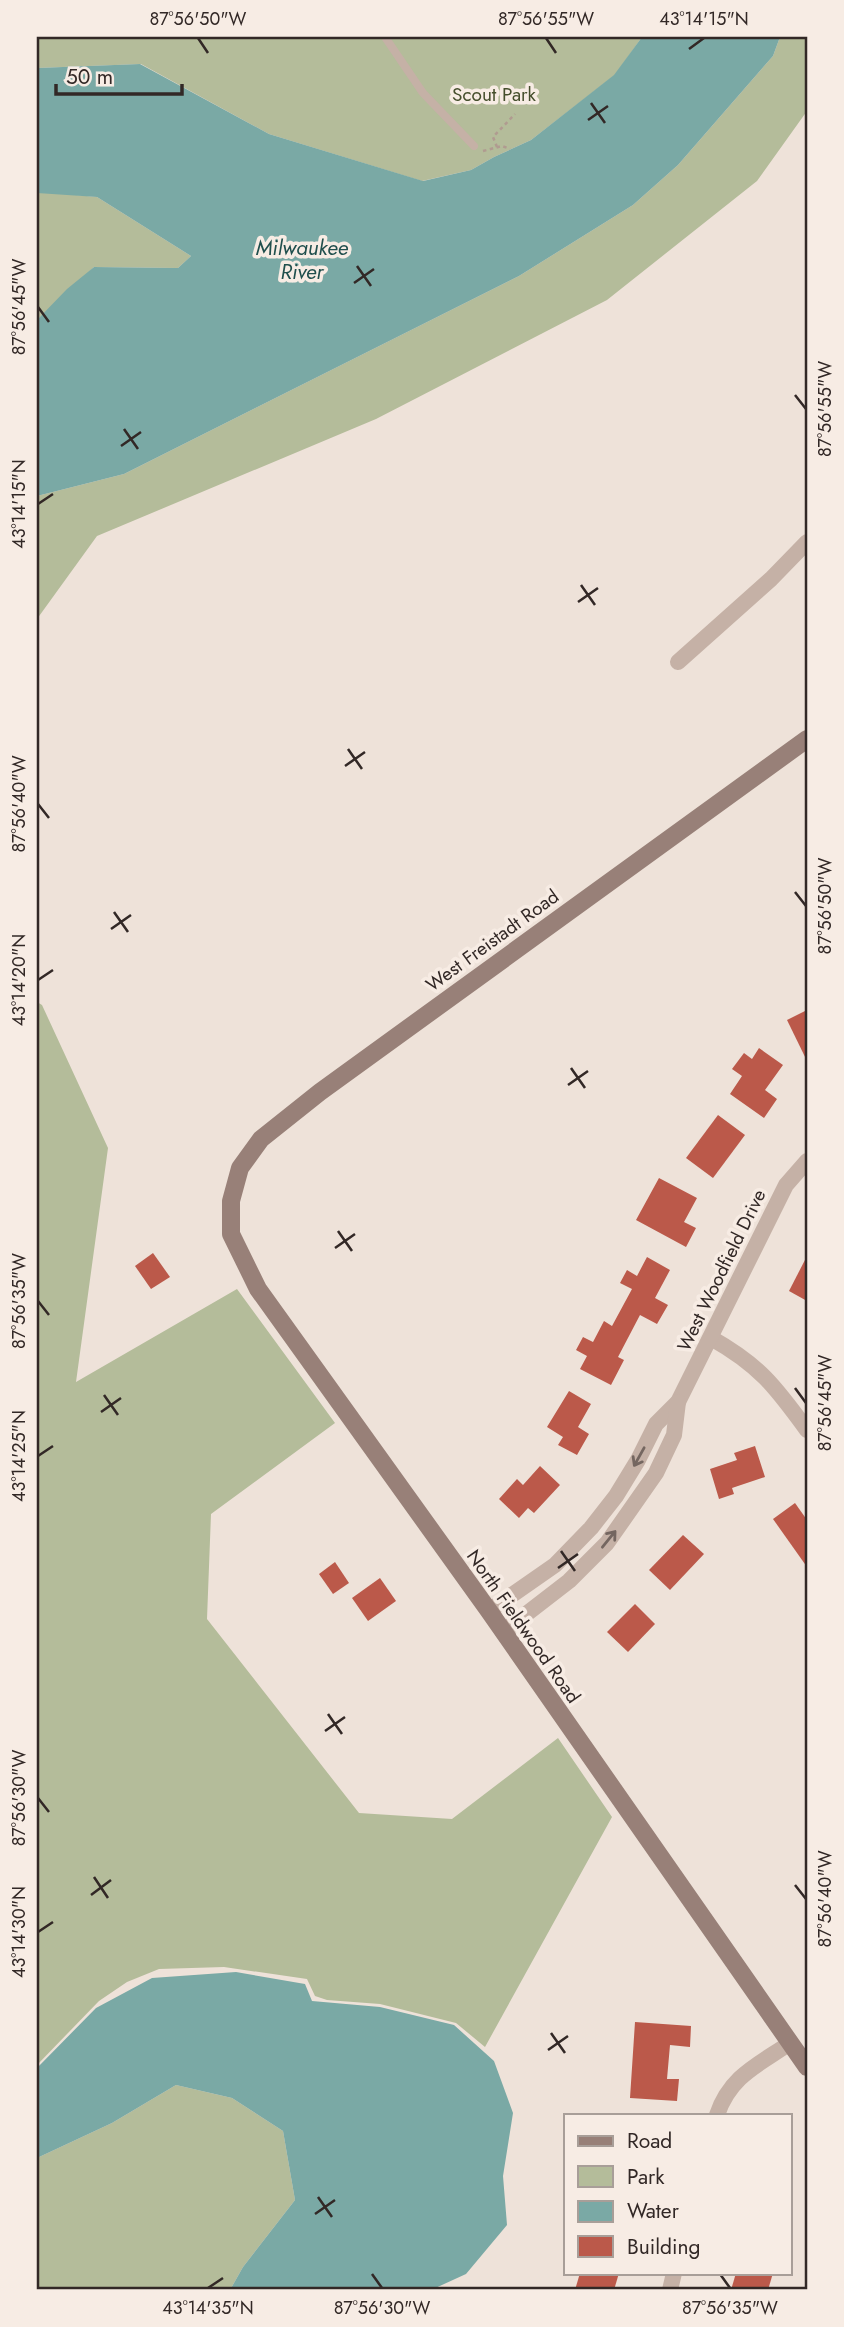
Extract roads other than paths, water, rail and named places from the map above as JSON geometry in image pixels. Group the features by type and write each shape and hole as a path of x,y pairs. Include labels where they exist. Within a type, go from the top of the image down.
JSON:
{"street":[{"path":"678,662 771,579 807,542"},
{"name":"West Freistadt Road","path":"231,1200 240,1168 261,1139 331,1084 807,738"},
{"name":"West Woodfield Drive","path":"489,1611 555,1565 591,1528 616,1496 656,1424 678,1402 786,1185 807,1161"},
{"name":"North Fieldwood Road","path":"231,1200 231,1234 258,1289 489,1611 807,2067"},
{"path":"711,1338 755,1366 772,1383 807,1430"},
{"name":"West Woodfield Drive","path":"503,1632 569,1581 607,1543 656,1473 674,1435 678,1402"},
{"path":"616,1496 634,1507"},
{"path":"555,1565 569,1581"},
{"path":"717,2114 722,2100 734,2082 790,2043"}],"lane":[{"path":"385,37 423,93 474,146"}],"water":[{"name":"Milwaukee River","path":"642,37 780,37 773,56 678,165 633,205 519,276 124,474 37,496 37,320 67,289 94,267 178,268 191,256 97,197 37,193 37,68 140,64 269,134 423,181 471,170 531,140 614,75"},
{"path":"236,1972 305,1984 312,2001 380,2007 454,2025 494,2061 513,2113 503,2176 507,2225 466,2274 431,2290 230,2290 243,2267 295,2200 283,2131 232,2098 176,2085 112,2123 37,2158 37,2068 96,2008 152,1978"}],"park label":[{"name":"Scout Park","path":"494,94"}]}
